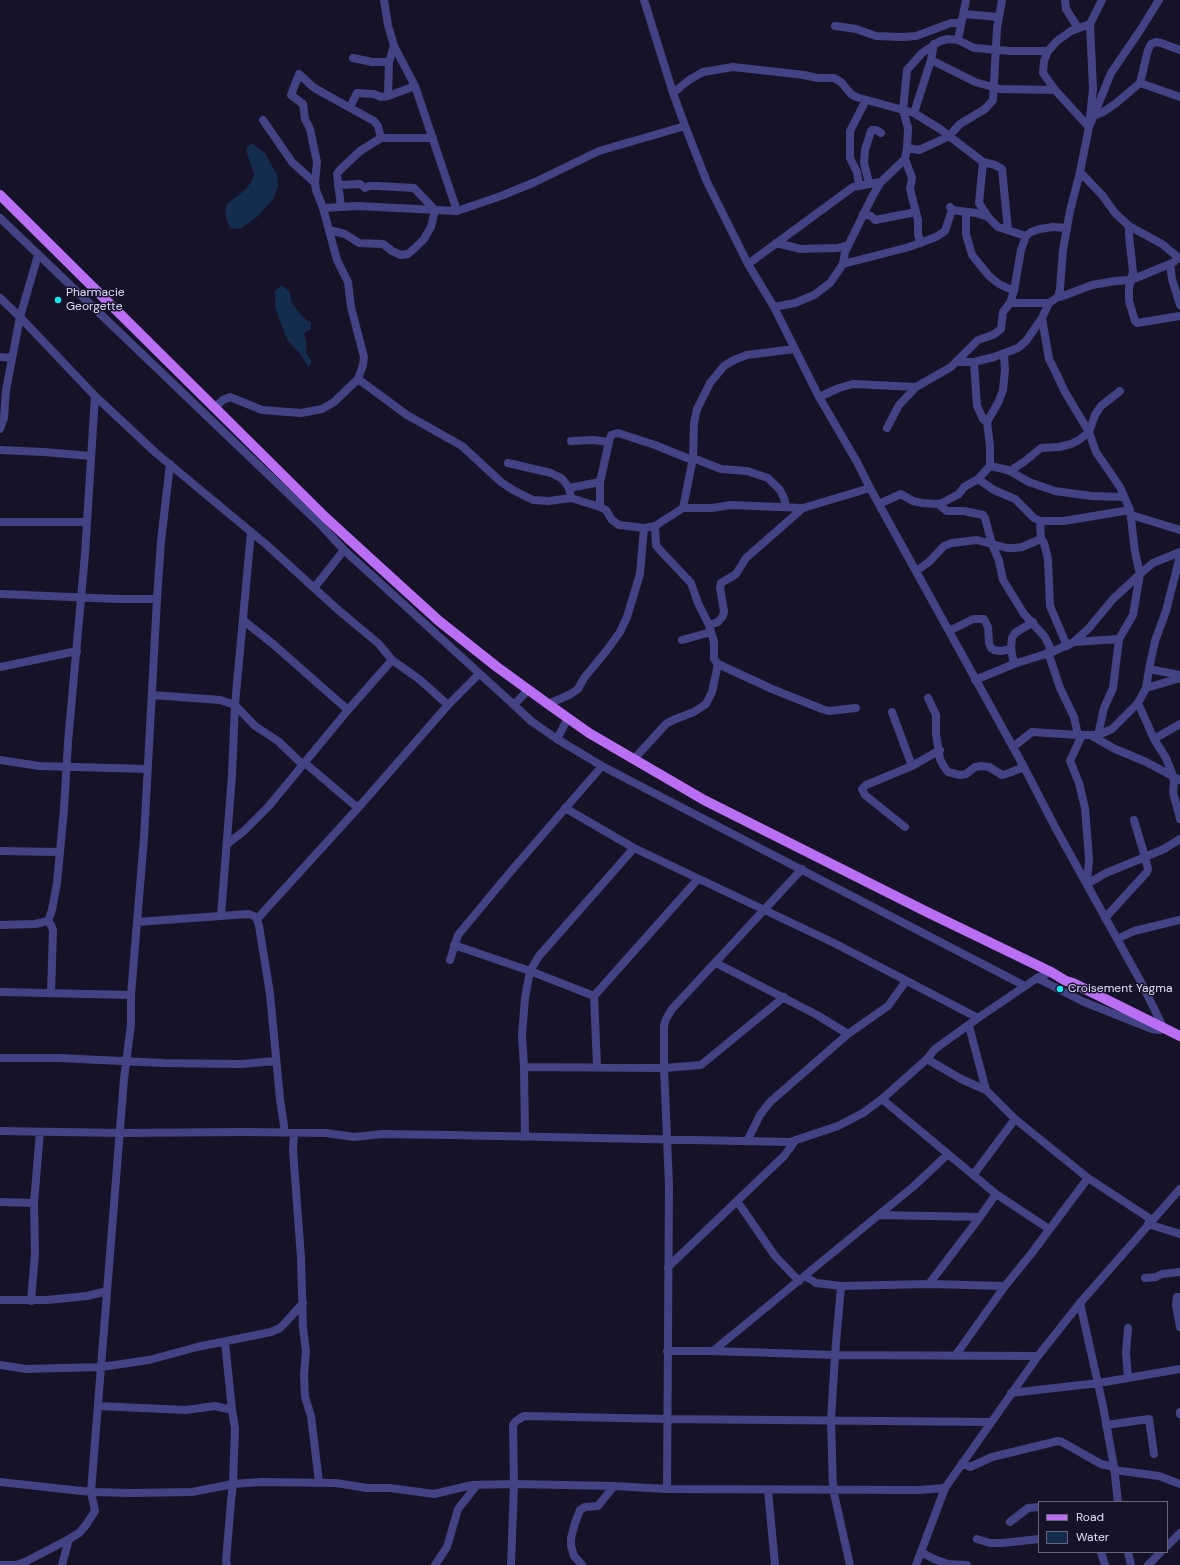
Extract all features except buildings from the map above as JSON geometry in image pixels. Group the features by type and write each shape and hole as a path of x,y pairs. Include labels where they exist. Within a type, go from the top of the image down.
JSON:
{"main road":[{"path":"0,195 325,517 399,585 464,641 528,690 590,733 704,800 755,827 1051,972 1066,982 1073,983 1180,1036"}],"street":[{"path":"384,0 394,46 414,86 458,210"},
{"path":"644,0 685,126 708,182 748,264 774,308 820,397 857,462 975,680 1024,766 1055,827 1117,939 1163,1027 1160,1030 1152,1029 1084,1002 1037,978"},
{"path":"958,40 966,0"},
{"path":"907,148 919,150 949,136 960,124 978,114 990,104 994,96 998,17 1002,0"},
{"path":"1064,0 1066,9 1078,28"},
{"path":"1058,297 1067,228 1089,127 1093,89 1090,24 1102,0"},
{"path":"1089,127 1111,73 1159,0"},
{"path":"964,14 998,17"},
{"path":"836,26 876,36 902,37 916,36 944,25 961,24"},
{"path":"1089,127 1055,90 1043,73 1044,61 1048,51 1057,41 1078,28 1090,24"},
{"path":"921,243 918,235 919,224 910,189 912,178 905,159 908,128 903,110 907,70 922,53 934,44 948,39 958,40 974,48 1048,51"},
{"path":"1093,116 1103,112 1115,104 1140,83 1148,50 1152,44 1156,42 1161,43 1180,50"},
{"path":"914,112 931,60 934,44"},
{"path":"388,96 389,62 394,46"},
{"path":"353,58 372,62 389,62"},
{"path":"931,60 962,76 994,88 1055,90"},
{"path":"673,93 689,80 703,72 733,67 804,75 817,78 834,78 841,82 851,94 866,100 914,112 983,162 995,165 1002,169 1008,230"},
{"path":"215,407 230,396 262,410 301,413 308,412 328,407 358,379 362,371 364,358 351,307 348,282 337,260 323,208 316,190 315,183 317,162 310,129 305,119 303,104 291,95 299,74 313,87 374,121 378,126 381,138"},
{"path":"1140,83 1180,97"},
{"path":"350,107 357,93 374,94 381,97 388,96 414,86"},
{"path":"859,185 857,172 850,158 850,131 866,100"},
{"path":"262,120 292,162 315,183"},
{"path":"323,208 358,206 458,210 501,196 528,185 599,151 685,126"},
{"path":"869,183 864,163 865,150 871,131 876,130 881,132"},
{"path":"341,207 337,174 360,151 381,138 433,138"},
{"path":"774,308 795,303 814,295 830,283 843,264 848,245 872,195 881,182 905,159"},
{"path":"983,162 978,202 988,217 998,227 1026,236"},
{"path":"956,362 974,362 1004,354 1018,348 1035,329 1049,303 1058,297 1092,285 1131,280 1180,260 1162,244 1129,226 1115,213 1102,195 1080,172"},
{"path":"748,264 841,195 859,185 881,182"},
{"path":"338,185 360,184 365,188 369,186 414,188 435,210"},
{"path":"843,264 921,243 936,237 945,231 951,209 976,213 988,217"},
{"path":"329,230 345,234 357,243 383,244 392,251 401,255 408,254 424,239 431,227 435,210"},
{"path":"863,214 871,216 875,220 916,212"},
{"path":"966,212 966,238 972,255 989,276 999,284 1014,291"},
{"path":"0,218 319,523 344,550 531,720 602,766 1025,986"},
{"path":"1129,226 1133,272 1129,288 1129,301 1136,322 1180,316"},
{"path":"887,428 899,405 916,388 956,362 978,340 998,332 1001,329 1003,312 1010,303 1014,291 1021,250 1026,236 1031,232 1040,229 1053,227 1067,228"},
{"path":"776,243 801,249 838,248 848,245"},
{"path":"0,429 4,418 6,390 20,317 38,255"},
{"path":"1170,264 1172,279 1180,305"},
{"path":"0,298 95,396 170,464 268,546 336,608 379,644 392,660 419,679 448,705"},
{"path":"1010,303 1049,303"},
{"path":"1042,318 1049,359 1065,392 1089,432 1096,452 1111,475 1116,479 1131,513 1135,552 1140,574 1132,615 1119,639 1113,688 1104,708 1095,735"},
{"path":"683,508 692,459 694,423 697,409 710,383 724,366 734,360 747,355 794,349"},
{"path":"986,422 999,401 1003,390 1005,370 1004,354"},
{"path":"0,357 12,358"},
{"path":"879,504 901,494 914,501 938,504 953,498 964,487 978,479 990,466 990,446 986,422 977,406 974,362"},
{"path":"358,379 406,415 462,446 501,482 513,490 533,500 549,501 570,498 600,507 606,510 612,520 619,525 644,528 656,526 683,508 712,508 731,505 803,508 870,488"},
{"path":"820,397 853,384 916,388"},
{"path":"1010,471 1041,448 1058,448 1071,444 1089,432 1095,415 1101,406 1120,391"},
{"path":"48,921 52,910 57,883 60,852 81,597 95,396"},
{"path":"600,507 600,482 609,442 611,435 618,433 721,469 747,471 768,478 774,482 780,490 786,507"},
{"path":"571,442 593,440 609,442"},
{"path":"0,450 91,456"},
{"path":"508,463 551,473 561,478 569,488 570,498"},
{"path":"0,1565 16,1565 25,1562 69,1539 79,1533 95,1511 91,1492 126,1062 131,1024 131,995 144,838 161,541 170,464"},
{"path":"990,466 1010,471 1028,482 1056,491 1082,495 1124,498"},
{"path":"978,479 994,490 1015,499 1034,518 1040,521 1064,521 1131,513 1180,530"},
{"path":"569,488 600,482"},
{"path":"938,504 947,511 964,511 983,515 999,561 1003,580 1024,614 1033,622 1049,642 1050,652 1060,688 1074,717 1080,735 1070,761 1079,783 1085,808 1089,859 1087,884"},
{"path":"682,640 710,628 718,622 723,616 724,611 720,588 722,583 736,574 746,558 803,508"},
{"path":"1040,521 1041,539 1044,543 1048,558 1050,606 1070,644"},
{"path":"0,522 86,522"},
{"path":"656,526 656,545 691,583 698,603 710,628 714,642 714,659 718,664 772,689 822,709 829,711 856,708"},
{"path":"548,704 570,695 578,689 584,678 620,632 628,617 640,574 644,528"},
{"path":"221,916 232,775 235,705 244,621 245,585 251,532"},
{"path":"916,571 929,562 944,546 959,542 977,540 1007,548 1014,548 1022,547 1041,539"},
{"path":"314,588 344,550"},
{"path":"1070,644 1089,628 1113,599 1153,563 1180,552"},
{"path":"1013,747 1032,732 1095,735 1112,729 1138,703 1146,688 1149,669 1160,627 1172,591 1180,556"},
{"path":"0,594 119,599 157,599"},
{"path":"949,631 973,619 984,619 988,627 990,648 1001,651 1011,649"},
{"path":"244,621 273,644 348,710"},
{"path":"1014,664 1011,642 1015,633 1033,622"},
{"path":"975,680 1070,644 1119,639"},
{"path":"0,667 76,651"},
{"path":"226,844 244,831 268,807 348,710 392,660"},
{"path":"634,759 666,724 694,712 706,704 712,692 718,664"},
{"path":"1149,669 1180,675"},
{"path":"257,919 358,808 448,705 479,674"},
{"path":"1146,688 1180,678"},
{"path":"514,705 528,690"},
{"path":"152,695 220,700 235,705 255,726 278,741 358,808"},
{"path":"928,698 936,715 937,744 940,750 940,759 948,772 960,775 966,774 975,766 981,766 989,767 1002,775 1024,766"},
{"path":"1138,703 1142,715 1154,739 1177,779 1176,790 1180,819"},
{"path":"892,712 912,766"},
{"path":"557,738 568,718"},
{"path":"1154,739 1180,724"},
{"path":"1095,735 1115,749 1144,761 1177,779"},
{"path":"905,827 865,795 862,789 866,784 912,766 940,750"},
{"path":"0,760 39,766 147,769"},
{"path":"450,960 458,935 602,766"},
{"path":"565,808 634,848 834,943 978,1018"},
{"path":"1105,918 1147,872 1148,869 1134,820"},
{"path":"1087,884 1106,873 1180,841"},
{"path":"526,1136 522,1035 524,998 530,971 539,956 634,848"},
{"path":"0,851 60,852"},
{"path":"667,1489 669,1185 664,1068 664,1026 672,1009 766,910 802,869"},
{"path":"597,1066 594,996 698,879"},
{"path":"137,922 248,914 254,916 260,926 269,986 280,1099 293,1150 303,1303 303,1328 306,1351 304,1375 305,1397 311,1416 319,1482"},
{"path":"1117,939 1134,931 1180,920"},
{"path":"0,925 35,924 48,921"},
{"path":"48,921 52,925 53,930 51,992"},
{"path":"454,945 530,971 594,996"},
{"path":"716,963 817,1015 848,1034"},
{"path":"0,1131 120,1133 326,1133 354,1137 382,1134 795,1141 838,1126 863,1113 882,1099 935,1049 1037,978 1051,972"},
{"path":"747,1141 760,1115 770,1102 848,1034 888,1006 906,981"},
{"path":"0,992 131,995"},
{"path":"524,1067 597,1066 664,1068 701,1066 784,998"},
{"path":"969,1026 986,1090"},
{"path":"0,1058 58,1058 126,1062 241,1064 276,1061"},
{"path":"927,1058 961,1079 986,1090 1015,1119 1088,1178 1150,1222 1180,1234"},
{"path":"882,1099 974,1174 996,1194 1050,1229"},
{"path":"974,1174 1015,1119"},
{"path":"31,1301 35,1253 34,1203 40,1132"},
{"path":"668,1267 790,1149 795,1141"},
{"path":"713,1350 914,1186 948,1154"},
{"path":"955,1356 1005,1286 1088,1178"},
{"path":"916,1564 922,1552 944,1488 990,1422 1038,1356 1080,1303 1180,1189"},
{"path":"929,1284 996,1194"},
{"path":"737,1201 775,1256 802,1278 816,1283 841,1286 929,1284 1005,1286"},
{"path":"0,1202 34,1203"},
{"path":"878,1215 980,1217"},
{"path":"1145,1278 1180,1272"},
{"path":"841,1286 834,1355 832,1420 833,1490 850,1565"},
{"path":"0,1300 31,1301 81,1296 108,1291"},
{"path":"1180,1296 1178,1297 1176,1305 1180,1327"},
{"path":"0,1365 26,1369 101,1367 149,1360 197,1347 271,1332 280,1328 303,1303"},
{"path":"1080,1303 1099,1383 1114,1468 1118,1501"},
{"path":"1128,1328 1126,1352 1128,1378"},
{"path":"225,1342 235,1428 233,1484 230,1500 227,1565"},
{"path":"667,1351 713,1350 834,1355 1038,1356"},
{"path":"1011,1393 1099,1383 1180,1369"},
{"path":"98,1406 186,1410 215,1406 232,1410"},
{"path":"511,1565 514,1484 513,1425 516,1420 524,1416 990,1422"},
{"path":"1106,1425 1149,1419 1154,1454"},
{"path":"962,1463 970,1467 992,1456 1062,1442 1101,1464 1114,1468 1159,1476 1180,1484"},
{"path":"0,1482 91,1492 192,1492 251,1482 336,1482 367,1488 390,1488 434,1494 461,1487 514,1484 614,1486 667,1489 768,1490 919,1490 944,1488"},
{"path":"435,1565 447,1546 458,1509 477,1485"},
{"path":"582,1565 574,1556 571,1546 571,1538 575,1522 580,1510 585,1507 598,1506 614,1486"},
{"path":"768,1490 775,1565"},
{"path":"1010,1522 1028,1508 1038,1507"},
{"path":"1168,1545 1180,1533"},
{"path":"62,1565 69,1539"},
{"path":"977,1540 990,1543 1003,1543 1038,1539"},
{"path":"922,1552 934,1559 948,1564 967,1565"},
{"path":"1101,1553 1105,1565"},
{"path":"1128,1553 1131,1565"},
{"path":"1148,1565 1160,1553"}],"water":[{"path":"251,143 265,153 277,175 278,186 274,198 257,217 240,229 230,228 225,214 227,204 245,190 252,181 254,174 246,150"},
{"path":"282,285 290,292 291,301 297,310 306,320 311,322 311,329 305,332 304,335 307,344 306,352 311,361 311,364 308,366 298,351 287,339 275,308 275,291"}],"place":[{"name":"Pharmacie Georgette","path":"58,300"},
{"name":"Croisement Yagma","path":"1060,989"}]}
